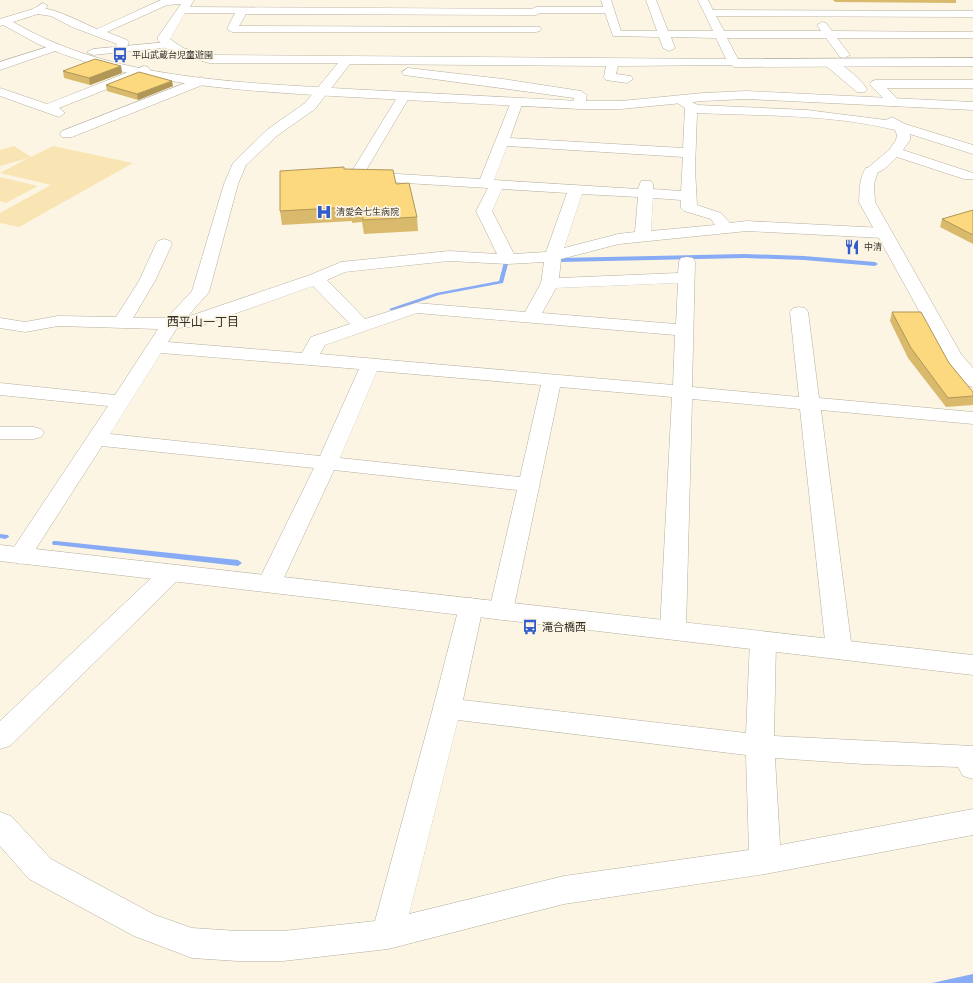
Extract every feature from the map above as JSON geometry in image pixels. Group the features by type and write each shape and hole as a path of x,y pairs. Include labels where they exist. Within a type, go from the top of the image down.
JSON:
{"street":[{"path":"152,0 165,2 189,0"},
{"path":"189,0 164,37 164,40 168,45 187,54 219,60 316,59 612,63 973,62"},
{"path":"651,0 675,63"},
{"path":"703,0 734,63"},
{"path":"96,33 165,2"},
{"path":"2,22 39,4 54,14 96,33 123,42 120,51"},
{"path":"183,10 242,10 336,5 535,7 608,5 618,34 973,35"},
{"path":"316,59 320,48 325,45 327,29 336,5"},
{"path":"535,7 537,45 540,62"},
{"path":"710,12 811,9 973,14"},
{"path":"811,9 844,56"},
{"path":"242,10 232,28 536,29"},
{"path":"2,22 30,36 81,55 144,70 201,81 323,91 579,105 621,105 746,95 973,106"},
{"path":"81,55 168,45"},
{"path":"0,66 57,47"},
{"path":"350,60 400,70 503,83 581,95 579,105"},
{"path":"350,60 310,106 273,132 240,163 231,184 200,292 171,324 94,439 10,555 973,665"},
{"path":"503,83 506,62"},
{"path":"612,63 610,77 627,79"},
{"path":"828,63 847,76 861,89"},
{"path":"46,109 144,70"},
{"path":"67,134 201,81"},
{"path":"894,102 876,84 973,84"},
{"path":"0,92 90,125"},
{"path":"404,96 356,176 576,189 645,188 688,196"},
{"path":"679,100 691,108 831,116 874,121 973,150"},
{"path":"508,259 484,211 502,142 517,102"},
{"path":"877,102 884,115 902,128 905,134 895,152 871,171 867,184 867,202 953,356 973,381"},
{"path":"691,108 690,153 688,169 689,208 716,216 725,227"},
{"path":"502,142 690,153"},
{"path":"895,152 970,176"},
{"path":"643,236 645,188"},
{"path":"531,317 550,283 553,256 576,189"},
{"path":"0,323 25,326 58,321 171,324 194,322 316,279 341,267 449,256 508,259 553,256 618,239 725,227 747,226 820,236 883,233"},
{"path":"121,323 147,281 164,244"},
{"path":"550,283 687,270 684,330 684,392 673,630"},
{"path":"316,279 362,326"},
{"path":"308,359 318,341 416,308 684,330"},
{"path":"800,312 839,650"},
{"path":"156,347 308,359 370,366 973,418"},
{"path":"269,584 327,463 370,366"},
{"path":"501,611 552,381"},
{"path":"0,390 120,401"},
{"path":"0,433 34,433"},
{"path":"94,439 528,484"},
{"path":"0,738 171,573"},
{"path":"388,934 447,708 471,607"},
{"path":"763,641 760,746 765,861"},
{"path":"447,708 760,746 863,753 968,756 973,768"},
{"path":"0,825 40,869 145,926 192,943 238,946 283,946 388,934 564,890 765,861 973,822"}],"shaded area":[{"path":"14,146 31,157 53,146 133,163 19,227 0,223 0,213 51,185 0,173 28,158 0,166 0,150"},
{"path":"0,177 38,186 6,203 0,201"}],"water":[{"path":"973,974 973,983 932,983"}],"building":[{"path":"95,59 121,66 89,78 63,71"},
{"path":"139,72 172,81 137,94 106,85"},
{"path":"344,167 344,169 393,170 396,184 409,183 417,217 363,220 361,208 351,209 351,207 280,211 280,171"},
{"path":"973,210 973,235 942,219"},
{"path":"892,312 921,312 949,363 973,392 973,396 948,398 911,348"}],"waterway":[{"path":"560,260 744,256 804,258 875,264"},
{"path":"392,309 438,294 501,282 506,263 514,262"},
{"path":"0,536 5,537"},
{"path":"56,543 238,563"}],"place":[{"name":"平山武蔵台児童遊園","path":"120,55"},
{"name":"清愛会七生病院","path":"324,212"},
{"name":"中清","path":"852,247"},
{"name":"滝合橋西","path":"530,627"}],"district":[{"name":"西平山一丁目","path":"203,322"}]}
